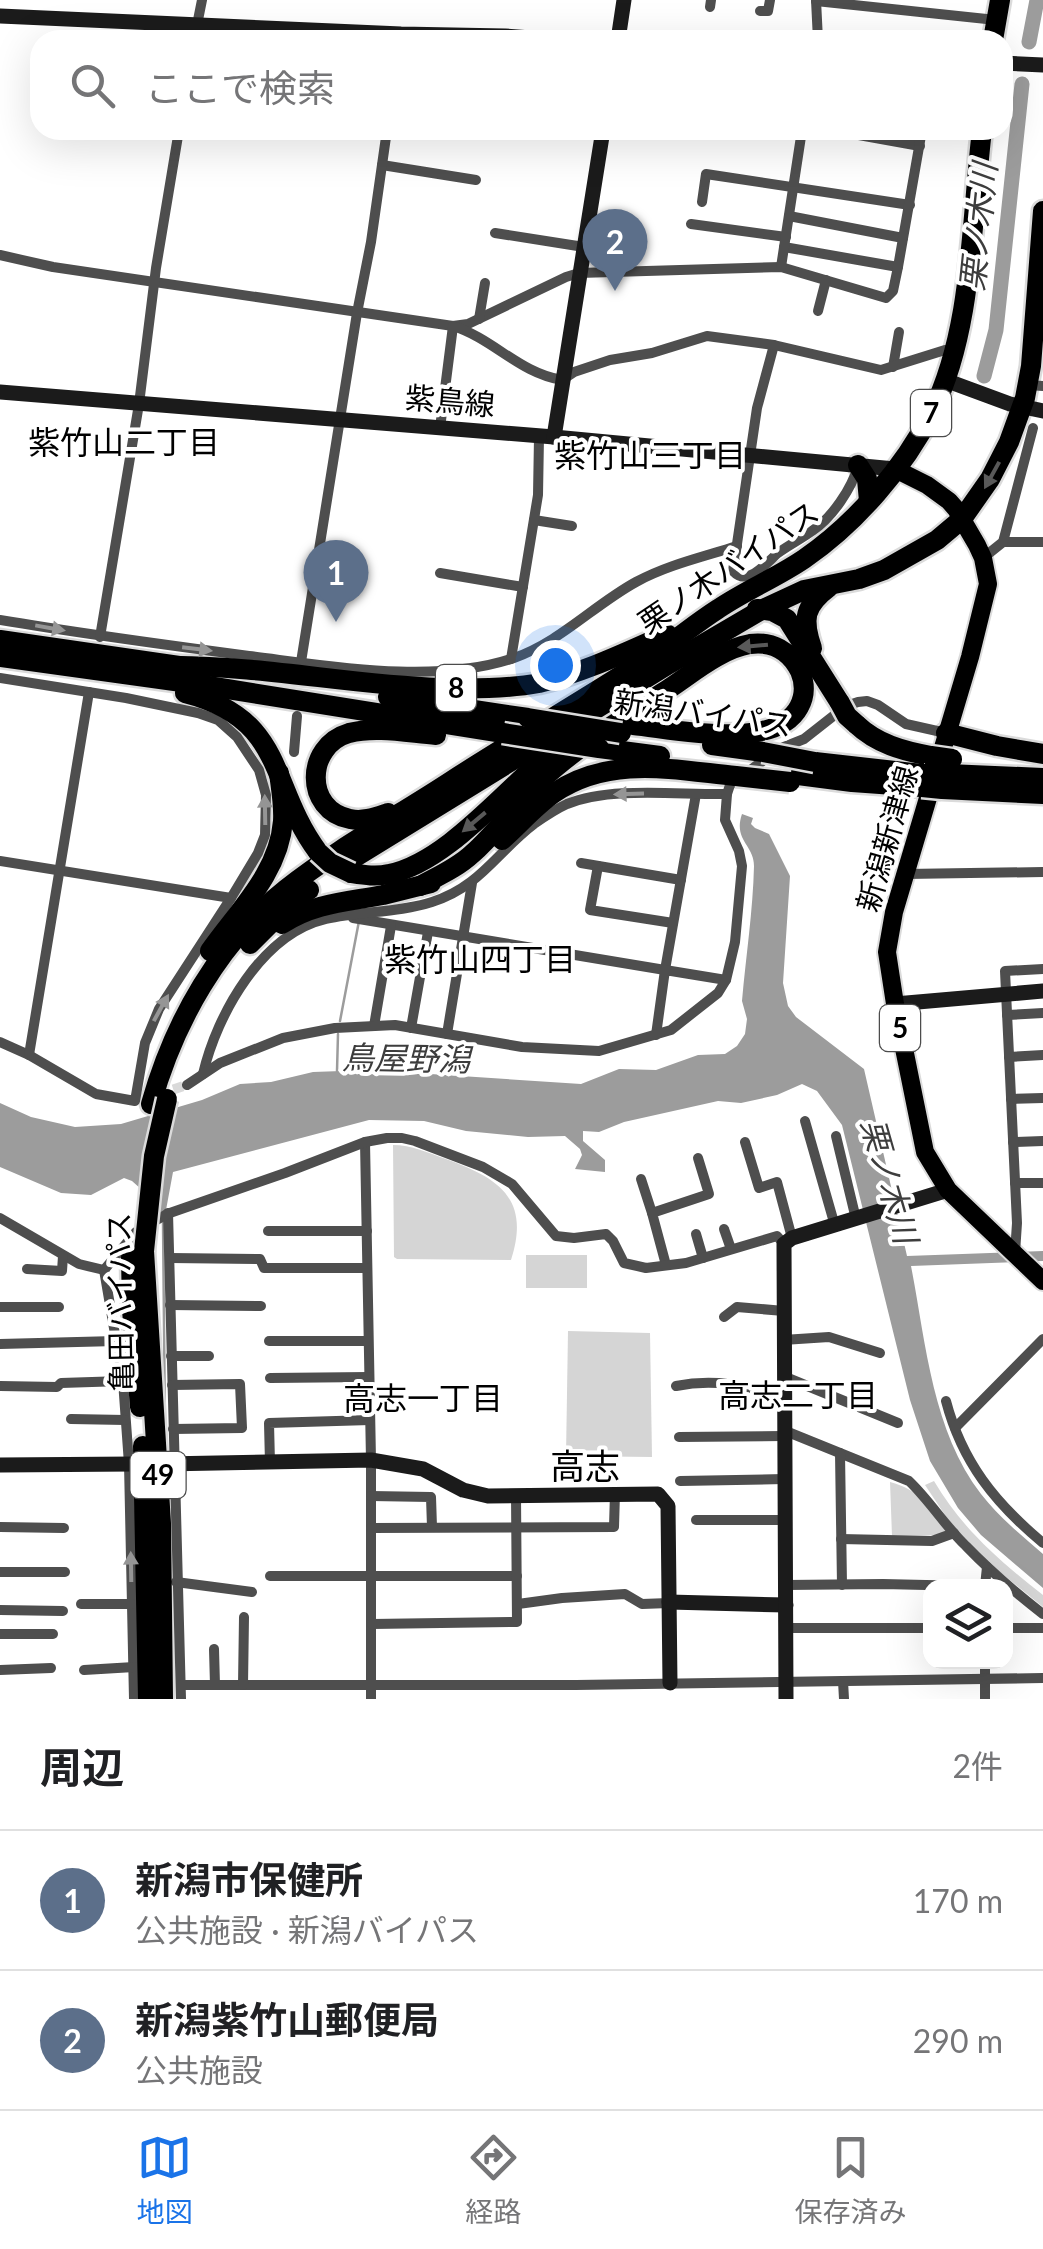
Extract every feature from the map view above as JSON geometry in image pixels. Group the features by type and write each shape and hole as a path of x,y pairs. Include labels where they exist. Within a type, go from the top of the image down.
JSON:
{"highway":[{"name":"栗ノ木バイパス","path":"531,723 648,659 722,606 805,558 837,533 895,469 932,412 955,351 964,298 975,140"},
{"name":"栗ノ木バイパス","path":"560,730 762,609 804,590 859,579 905,560 938,540 962,519 1033,409 1043,211"},
{"path":"858,464 868,479 869,501"},
{"path":"818,668 806,617 811,602 830,586"},
{"name":"8","path":"174,666 212,666 410,686 477,689 524,684 612,659 722,606"},
{"path":"648,659 732,612 772,610 787,619 847,716 879,741 911,752 936,773 1043,774"},
{"name":"8","path":"104,672 198,696 254,730 268,748 307,838 330,863 368,876 387,874 428,856 479,819 545,757 719,636"},
{"name":"新潟バイパス","path":"0,640 531,723 560,730 599,748 736,779"},
{"path":"420,886 470,856 539,782 591,740 718,656 752,644 774,646 791,657 802,678 804,690 798,710 783,724 766,732 732,735 627,729 560,730"},
{"name":"8","path":"0,657 498,737"},
{"name":"亀田バイパス","path":"163,1699 161,1523 137,1251 136,1191 152,1099 171,1044 188,1008 221,957 286,889 531,723"},
{"name":"新潟バイパス","path":"627,729 764,752 801,773 852,782 936,773"},
{"name":"7","path":"417,803 365,820 337,814 318,793 316,769 320,756 338,737 368,730 498,737 560,730"},
{"name":"亀田バイパス","path":"152,1099 182,1055 224,976 294,900 560,730"},
{"path":"946,734 1043,754"},
{"path":"246,948 321,905 448,878 491,851 555,792 608,770 636,767 736,779 801,773"},
{"name":"新潟バイパス","path":"801,773 936,773 1043,794"},
{"path":"152,1099 163,1043 188,985 256,890 273,859 283,824 279,774"},
{"name":"亀田バイパス","path":"137,1251 132,1310 143,1444 148,1699"}],"main road":[{"name":"新潟新津線","path":"895,469 949,501 983,558 988,584 970,658 894,912 888,952 895,1004 925,1152 948,1190 1041,1275"}],"street":[{"path":"195,30 202,0"},
{"path":"620,30 624,0"},
{"path":"760,11 768,11 770,0"},
{"path":"818,30 816,0 996,20"},
{"path":"0,16 171,30"},
{"path":"1013,63 1043,64"},
{"path":"100,637 177,140"},
{"path":"301,662 386,140"},
{"path":"511,659 601,140"},
{"path":"781,266 801,140"},
{"path":"887,140 920,146"},
{"path":"453,326 468,324 580,273 781,266 886,298 893,291 921,140"},
{"path":"382,165 476,180"},
{"path":"702,202 706,174 910,205"},
{"path":"789,216 904,238"},
{"path":"690,224 898,267"},
{"path":"495,234 584,247"},
{"path":"0,255 53,268 453,326 475,335 542,377 562,380 610,360 652,353 707,336 746,339 881,370 945,350 955,351"},
{"path":"818,311 826,280"},
{"path":"479,318 485,283"},
{"path":"440,428 453,326"},
{"path":"893,367 899,332"},
{"path":"774,345 757,408 732,571 740,578 751,576 817,528 850,488 858,464"},
{"path":"945,380 1033,409"},
{"name":"紫鳥線","path":"0,392 895,469"},
{"path":"983,558 1003,542 1032,428"},
{"path":"534,520 572,526"},
{"path":"1003,542 1043,542"},
{"path":"0,620 100,637 301,662 446,671 511,659 552,640 636,582 737,546"},
{"path":"440,573 523,586"},
{"path":"0,678 198,713 218,720 237,737 254,761 266,795 265,835 258,853 158,1009 144,1043 152,1099 96,1094 0,1042"},
{"path":"29,1056 88,692"},
{"path":"736,779 730,786 779,749 804,739 846,706 858,702 878,705 906,724 946,734"},
{"path":"294,752 297,716"},
{"path":"998,746 1016,742 1043,744"},
{"path":"203,1074 209,1047 228,1010 265,955 283,938 320,920 432,902 472,883 533,825 566,804 619,794 696,794 736,779"},
{"path":"187,1085 220,1064 283,1038 335,1028 396,1026 522,1046 599,1051 671,1030 718,993 726,980 735,942 742,866 726,820 736,779"},
{"path":"656,1034 696,794"},
{"path":"0,861 231,898"},
{"path":"581,864 681,880"},
{"path":"598,866 590,910 674,923"},
{"path":"906,874 1043,872"},
{"path":"447,1034 472,883"},
{"path":"342,916 726,980"},
{"path":"374,1026 390,926"},
{"path":"412,1028 428,932"},
{"path":"1015,1254 1017,1223 1005,971 1043,969"},
{"path":"895,1004 1043,990"},
{"path":"1007,1015 1043,1013"},
{"path":"1009,1057 1043,1055"},
{"path":"1011,1099 1043,1098"},
{"path":"805,1121 835,1226"},
{"path":"836,1136 858,1219"},
{"path":"134,1699 132,1464 104,1270 136,1232 164,1215 365,1142 402,1138 483,1167 512,1184 556,1236 606,1234 624,1263 646,1268 703,1258 777,1236 788,1241 948,1190"},
{"path":"1013,1142 1043,1141"},
{"path":"365,1142 371,1699"},
{"path":"744,1142 759,1188 777,1182 788,1241 783,1340 786,1699"},
{"path":"652,1212 709,1194 698,1158"},
{"path":"641,1179 666,1266"},
{"path":"1015,1184 1043,1183"},
{"path":"164,1215 170,1258 173,1429 169,1464 181,1699"},
{"path":"0,1218 78,1264 104,1270"},
{"path":"724,1228 731,1249"},
{"path":"268,1231 366,1232"},
{"path":"696,1234 703,1258"},
{"path":"27,1270 62,1271 63,1256"},
{"path":"170,1258 260,1259 264,1268 367,1268"},
{"path":"170,1306 261,1306"},
{"path":"0,1308 59,1307"},
{"path":"724,1317 737,1307 784,1310"},
{"path":"783,1340 829,1337 880,1353"},
{"path":"955,1428 1043,1339"},
{"path":"269,1340 368,1341"},
{"path":"0,1344 116,1341"},
{"path":"171,1356 209,1356"},
{"path":"783,1376 898,1423"},
{"path":"270,1378 369,1377"},
{"path":"0,1386 122,1381"},
{"path":"676,1386 700,1382 736,1384 783,1396"},
{"path":"172,1385 240,1384 242,1428 173,1429"},
{"path":"946,1400 970,1463 1010,1516 1043,1543"},
{"path":"71,1420 126,1420"},
{"path":"270,1463 269,1424 370,1420"},
{"path":"679,1438 783,1433 909,1481 1000,1580 1043,1614"},
{"path":"840,1453 842,1585"},
{"path":"169,1464 370,1460 423,1468 463,1490 488,1496 658,1494 668,1506 670,1683"},
{"path":"0,1465 132,1464"},
{"path":"680,1481 784,1479"},
{"path":"371,1528 614,1527 615,1493"},
{"path":"372,1624 517,1622 516,1495"},
{"path":"371,1496 431,1497 432,1527"},
{"path":"696,1520 785,1520"},
{"path":"0,1527 64,1528"},
{"path":"841,1539 932,1541 954,1533"},
{"path":"986,1579 987,1567"},
{"path":"0,1572 65,1572"},
{"path":"270,1576 517,1576"},
{"path":"176,1582 252,1592"},
{"path":"786,1586 923,1586"},
{"path":"518,1604 625,1594 642,1604 786,1605"},
{"path":"81,1604 132,1604"},
{"path":"0,1610 63,1611"},
{"path":"242,1685 244,1616"},
{"path":"786,1628 923,1628"},
{"path":"1013,1628 1043,1628"},
{"path":"0,1634 53,1634"},
{"path":"214,1649 216,1686"},
{"path":"0,1670 51,1668"},
{"path":"84,1670 134,1668"},
{"path":"985,1669 985,1699"},
{"path":"181,1686 1043,1678"},
{"path":"843,1681 844,1699"},
{"path":"733,1683 735,1699"},
{"path":"576,1684 576,1699"},
{"path":"472,1685 472,1699"}],"shaded area":[{"path":"393,1145 465,1166 506,1193 517,1221 511,1260 394,1257"},
{"path":"526,1255 587,1255 587,1288 526,1288"},
{"path":"568,1331 650,1333 652,1457 566,1456"},
{"path":"934,1481 983,1544 1043,1595 1043,1607 989,1563 949,1521 925,1485"},
{"path":"890,1482 909,1489 922,1500 946,1529 942,1535 892,1536"}],"water":[{"path":"742,814 753,818 751,824 755,828 769,834 790,876 783,983 788,1006 796,1017 864,1069 907,1256 1043,1251 1043,1261 911,1266 933,1385 952,1442 981,1494 1043,1554 1043,1588 981,1535 958,1508 930,1461 910,1400 842,1125 817,1091 802,1084 777,1095 741,1103 718,1101 624,1122 599,1132 583,1131 583,1141 605,1160 605,1172 575,1169 582,1155 565,1136 528,1137 466,1131 424,1121 369,1120 173,1172 166,1210 160,1213 160,1206 124,1178 91,1195 61,1193 0,1167 0,1103 31,1117 75,1127 121,1124 202,1100 240,1084 271,1082 313,1072 370,1070 581,1084 619,1069 656,1070 698,1055 725,1054 745,1034 747,1019 742,1001 754,866 740,830"}],"waterway":[{"name":"栗ノ木川","path":"1029,42 1037,0"},
{"name":"栗ノ木川","path":"984,376 996,330 1022,84"},
{"path":"340,1021 359,921"},
{"name":"鳥屋野潟","path":"337,1071 338,1034"},
{"path":"163,1221 165,1428"}],"tunnel":[{"path":"159,1094 187,1085"}],"place":[{"name":"新潟紫竹山郵便局","path":"615,291"},
{"name":"新潟市保健所","path":"336,622"}],"district":[{"name":"紫竹山二丁目","path":"124,443"},
{"name":"紫竹山三丁目","path":"650,456"},
{"name":"紫竹山四丁目","path":"480,960"},
{"name":"高志二丁目","path":"798,1396"},
{"name":"高志一丁目","path":"423,1399"},
{"name":"高志","path":"585,1467"}]}
